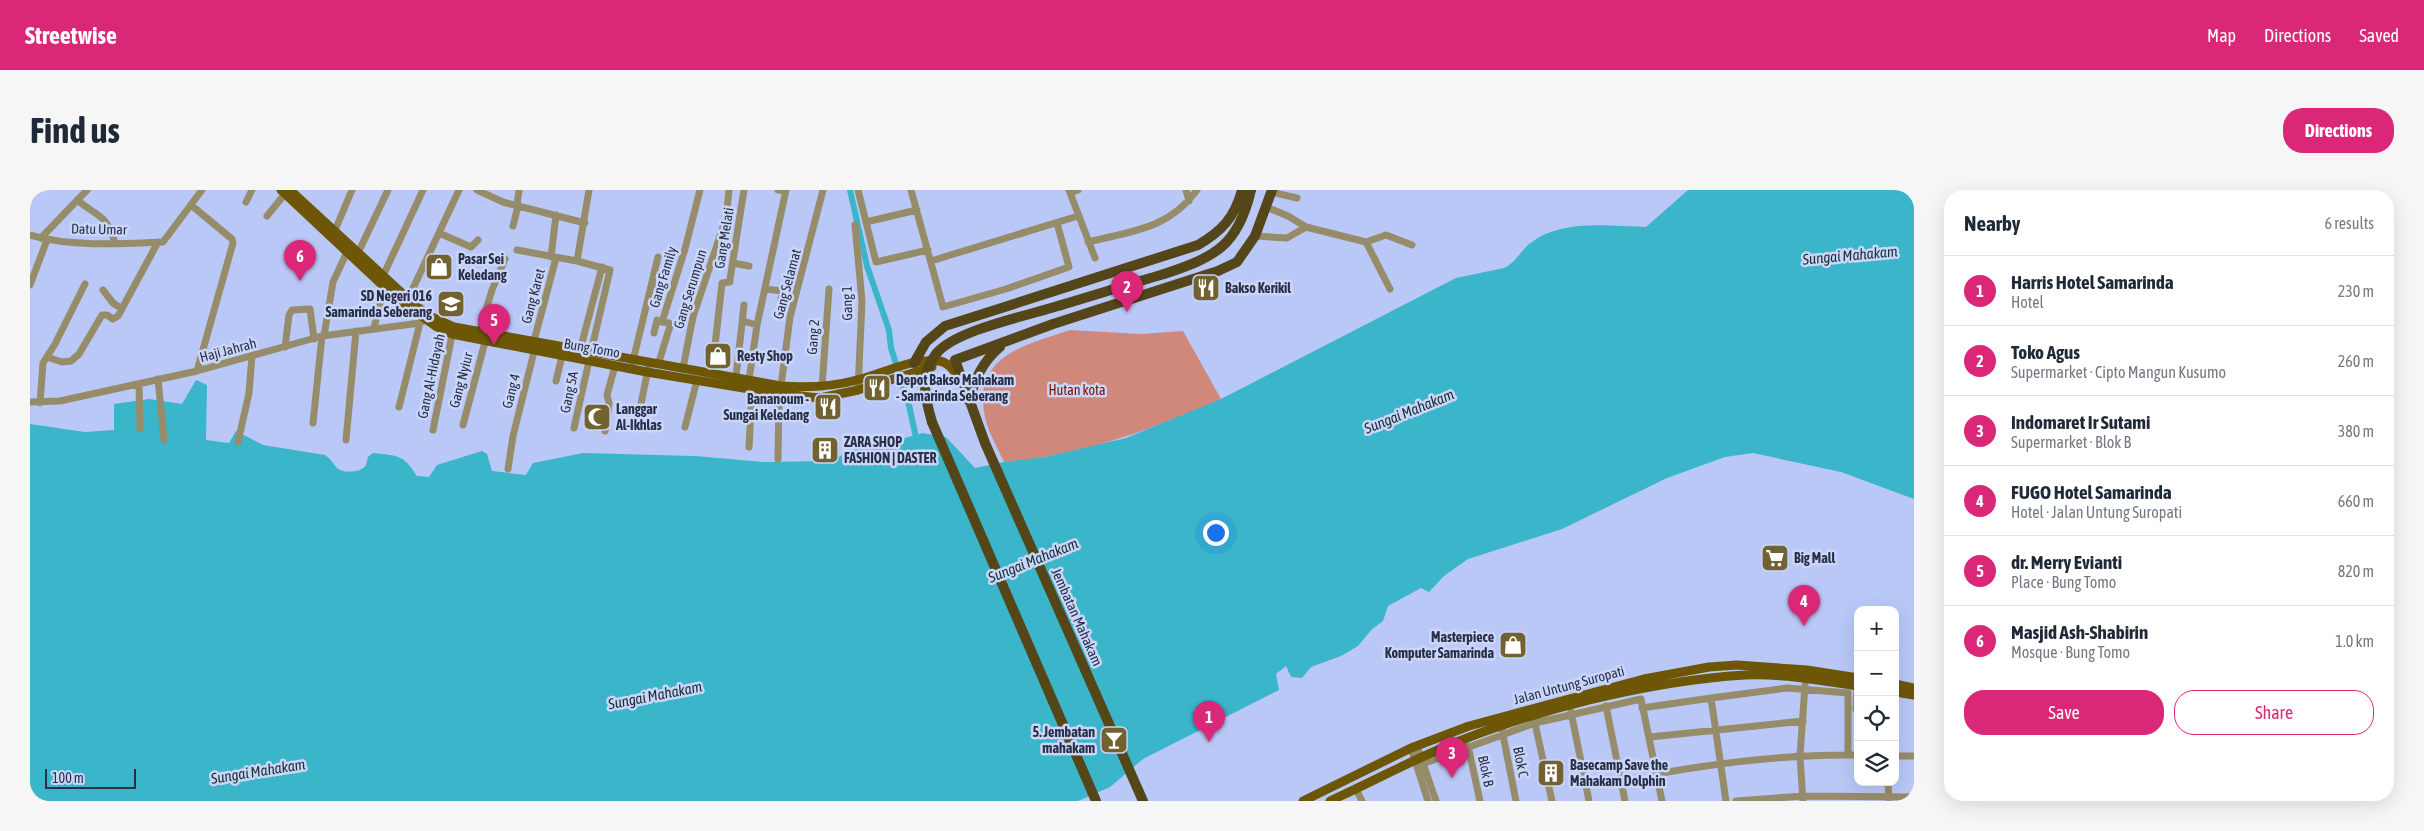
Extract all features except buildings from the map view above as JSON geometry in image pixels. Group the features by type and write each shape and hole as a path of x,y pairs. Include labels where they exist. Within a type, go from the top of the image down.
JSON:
{"highway":[{"path":"914,363 926,342 945,326 1198,245 1216,234 1228,223 1238,207 1242,190"},
{"path":"1096,801 932,422 925,398 924,378 929,364 945,344 976,330 1164,274 1206,258 1224,246 1246,211 1251,190"},
{"path":"951,362 1087,313 1218,271 1237,262 1255,236 1272,191"},
{"path":"969,401 982,365 1004,343"},
{"name":"Jembatan Mahakam","path":"951,362 1143,801"}],"main road":[{"name":"Bung Tomo","path":"286,191 333,235 358,253 408,298 426,320"},
{"name":"Bung Tomo","path":"333,235 347,252 384,288 426,320 485,342 580,350 590,357 615,366 631,369 651,367 684,368 712,372 749,380 780,390 820,398 914,363 951,362"},
{"name":"Bung Tomo","path":"453,331 479,333 532,346 562,356 634,359 651,367 697,380 752,390 857,385 951,362"},
{"name":"Jalan Untung Suropati","path":"1303,801 1414,747 1486,721 1644,680 1709,667 1737,665 1806,674 1854,678"},
{"name":"Jalan Untung Suropati","path":"1330,801 1419,762 1534,719 1696,680 1746,675 1806,674 1854,685"},
{"path":"1899,685 1914,688"},
{"path":"1899,693 1914,695"}],"street":[{"path":"30,198 35,190"},
{"path":"30,285 44,239 87,190"},
{"path":"197,371 233,243 232,239 191,205 202,190"},
{"path":"246,202 252,190"},
{"path":"333,235 352,190"},
{"path":"358,253 388,190"},
{"path":"383,276 423,190"},
{"path":"408,298 459,190"},
{"path":"477,190 503,202 585,223"},
{"path":"513,226 520,190"},
{"path":"577,261 585,223 589,190"},
{"name":"Gang Family","path":"651,367 670,326 669,323 662,322 685,248 700,190"},
{"name":"Gang Serumpun","path":"684,368 693,317 726,218 729,190"},
{"name":"Gang Melati","path":"712,372 722,284 730,282 744,190"},
{"path":"749,380 757,325 783,190"},
{"name":"Gang Selamat","path":"778,459 780,390 790,316 823,190"},
{"path":"858,190 878,264 928,250"},
{"path":"911,190 943,307 1006,289 1069,267 1057,223"},
{"path":"1078,190 1070,192 1095,258"},
{"path":"1186,190 1189,201"},
{"path":"1088,242 1169,219 1189,201 1197,190"},
{"path":"267,216 286,191"},
{"path":"1272,191 1297,198"},
{"path":"77,200 106,219 115,242"},
{"name":"Datu Umar","path":"30,235 44,239 158,242 167,239 191,205"},
{"path":"1266,207 1288,216 1306,227 1366,242 1386,235 1412,245"},
{"path":"866,222 917,210"},
{"name":"Gang Karet","path":"532,346 554,257 556,215"},
{"path":"931,261 1078,216"},
{"name":"Gang 1","path":"855,225 862,301 857,385"},
{"path":"1255,236 1286,238 1306,227"},
{"path":"439,233 471,247 478,240"},
{"path":"47,357 62,362 71,361 79,354 102,315 115,319 158,242"},
{"path":"1366,242 1390,288"},
{"path":"517,250 602,267 580,350"},
{"path":"312,423 332,282 347,252"},
{"path":"631,369 658,257"},
{"path":"479,333 492,290 505,258"},
{"path":"733,263 749,266"},
{"name":"Gang 5A","path":"574,428 610,274 610,270 602,267"},
{"path":"40,403 42,368 85,284"},
{"path":"652,284 665,288"},
{"path":"374,328 384,288"},
{"path":"765,289 783,291 782,300"},
{"name":"Gang 2","path":"822,387 829,289"},
{"path":"103,290 113,303 122,309"},
{"path":"736,377 744,305"},
{"path":"286,347 289,315 292,310 310,309 314,338"},
{"path":"399,407 426,320"},
{"name":"Haji Jahrah","path":"30,402 60,401 197,371 323,336 426,320"},
{"path":"654,333 658,320 662,322"},
{"path":"742,321 757,325"},
{"name":"Gang Al-Hidayah","path":"433,430 453,331"},
{"path":"346,440 356,332"},
{"name":"Gang Nyiur","path":"462,425 485,342"},
{"name":"Gang 4","path":"508,469 532,346"},
{"path":"238,442 249,393 252,356"},
{"path":"556,380 562,356"},
{"path":"605,430 609,403 607,395 615,366"},
{"path":"640,409 651,367"},
{"path":"158,379 164,440"},
{"path":"685,427 697,380"},
{"path":"139,384 140,430"},
{"path":"749,447 752,390"},
{"path":"1803,799 1800,756 1806,674"},
{"path":"1642,708 1787,688 1806,688 1848,693 1848,755"},
{"path":"1589,801 1571,710 1606,706 1640,694 1662,801"},
{"path":"1712,698 1726,801"},
{"path":"1606,706 1625,801"},
{"path":"1534,719 1552,801"},
{"path":"1650,737 1803,721"},
{"path":"1419,762 1468,746 1502,730"},
{"name":"Blok C","path":"1502,730 1516,801"},
{"name":"Blok B","path":"1468,746 1480,801"},
{"path":"1414,747 1436,801"},
{"path":"1656,774 1720,763 1800,756 1854,755"},
{"path":"1899,756 1914,756"},
{"path":"1419,762 1428,801"},
{"path":"1888,786 1889,799"},
{"path":"1356,789 1362,801"},
{"path":"1736,801 1914,797"}],"green space":[{"name":"Hutan kota","path":"1070,330 1141,334 1183,331 1221,399 1142,431 1088,448 1032,459 1004,462 985,418 983,392 988,377 996,365 1008,355 1022,347"}],"water":[{"name":"Sungai Mahakam","path":"1688,190 1914,190 1914,499 1841,472 1753,453 1725,457 1667,478 1562,529 1468,559 1444,576 1429,592 1421,588 1388,606 1383,621 1372,629 1358,646 1341,656 1311,667 1302,678 1291,677 1286,666 1276,674 1279,690 1143,759 1110,787 1078,801 30,801 30,424 85,432 114,430 114,404 149,399 182,404 196,380 207,385 206,440 229,443 236,431 263,445 325,455 336,467 347,472 364,468 368,457 373,453 399,457 408,464 417,476 429,477 437,465 482,451 487,454 492,471 526,475 533,463 583,453 695,456 765,462 832,461 851,450 888,443 922,433 946,437 975,468 1045,457 1126,438 1221,399 1456,278 1504,268 1528,245 1544,235 1572,227 1602,225 1646,227"}],"waterway":[{"path":"850,190 867,266 889,330 891,348 909,405 917,442"}],"place":[{"name":"Pasar Sei Keledang","path":"439,267"},
{"name":"Masjid Ash-Shabirin","path":"300,281"},
{"name":"Bakso Kerikil","path":"1206,288"},
{"name":"SD Negeri 016 Samarinda Seberang","path":"451,304"},
{"name":"Toko Agus","path":"1127,312"},
{"name":"dr. Merry Evianti","path":"494,345"},
{"name":"Resty Shop","path":"718,356"},
{"name":"Depot Bakso Mahakam - Samarinda Seberang","path":"877,388"},
{"name":"Bananoum - Sungai Keledang","path":"828,407"},
{"name":"Langgar Al-Ikhlas","path":"597,417"},
{"name":"ZARA SHOP FASHION | DASTER","path":"825,450"},
{"name":"Big Mall","path":"1775,558"},
{"name":"FUGO Hotel Samarinda","path":"1804,626"},
{"name":"Masterpiece Komputer Samarinda","path":"1513,645"},
{"name":"5. Jembatan mahakam","path":"1114,740"},
{"name":"Harris Hotel Samarinda","path":"1209,742"},
{"name":"Basecamp Save the Mahakam Dolphin","path":"1551,773"},
{"name":"Indomaret Ir Sutami","path":"1452,778"}]}
